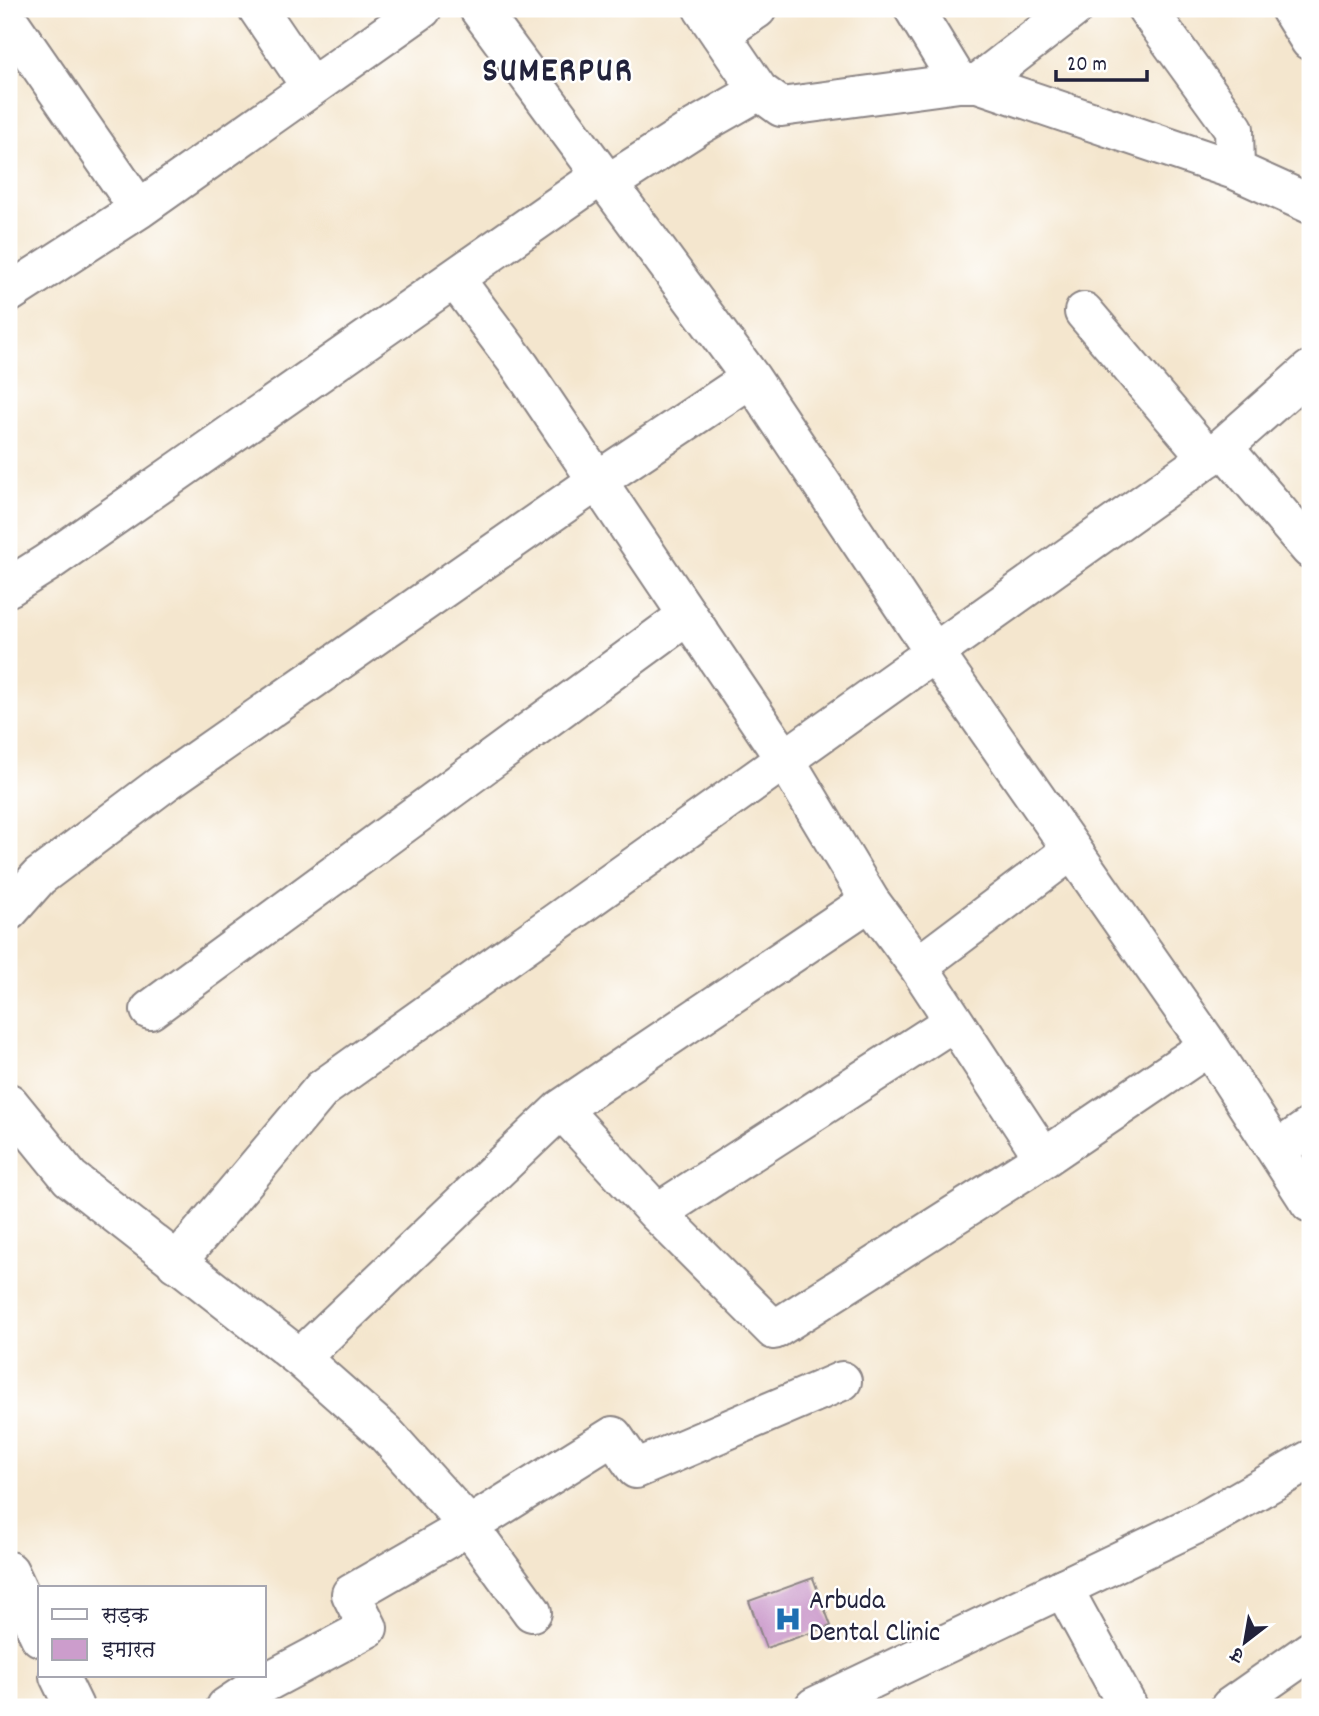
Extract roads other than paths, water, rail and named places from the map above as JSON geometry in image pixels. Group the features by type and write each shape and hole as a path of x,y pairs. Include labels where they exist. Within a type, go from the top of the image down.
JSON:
{"street":[{"path":"258,9 311,88"},
{"path":"9,293 139,209 422,9"},
{"path":"479,9 751,378 934,652 1209,1046 1310,1203"},
{"path":"757,9 712,21 759,91 781,107 968,83 1235,170 1310,204"},
{"path":"914,9 968,83"},
{"path":"968,83 1073,9"},
{"path":"1290,9 1310,41"},
{"path":"1153,11 1234,129 1235,170"},
{"path":"9,21 139,209"},
{"path":"9,587 455,279 605,179 759,91"},
{"path":"455,279 520,366 786,761 870,901 918,966 1044,1158"},
{"path":"1083,313 1310,549"},
{"path":"176,1263 322,1089 1216,453 1310,370"},
{"path":"9,911 39,877 164,783 597,481 751,378"},
{"path":"150,1010 688,615"},
{"path":"918,966 1072,850"},
{"path":"300,1358 561,1109 870,901"},
{"path":"657,1213 954,1021"},
{"path":"561,1109 657,1213 774,1330 1044,1158 1209,1046"},
{"path":"9,1103 70,1178 300,1358 385,1433 469,1526 532,1612"},
{"path":"1276,1150 1310,1127"},
{"path":"226,1707 250,1691 368,1628 351,1594 469,1526 612,1436 635,1469 842,1381"},
{"path":"814,1707 1207,1518 1310,1460"},
{"path":"9,1571 38,1633"},
{"path":"1063,1588 1128,1707"},
{"path":"1249,1702 1310,1651"},
{"path":"60,1678 74,1707"}],"place":[{"name":"Arbuda Dental Clinic","path":"788,1619"}],"district":[{"name":"SUMERPUR","path":"558,73"}]}
